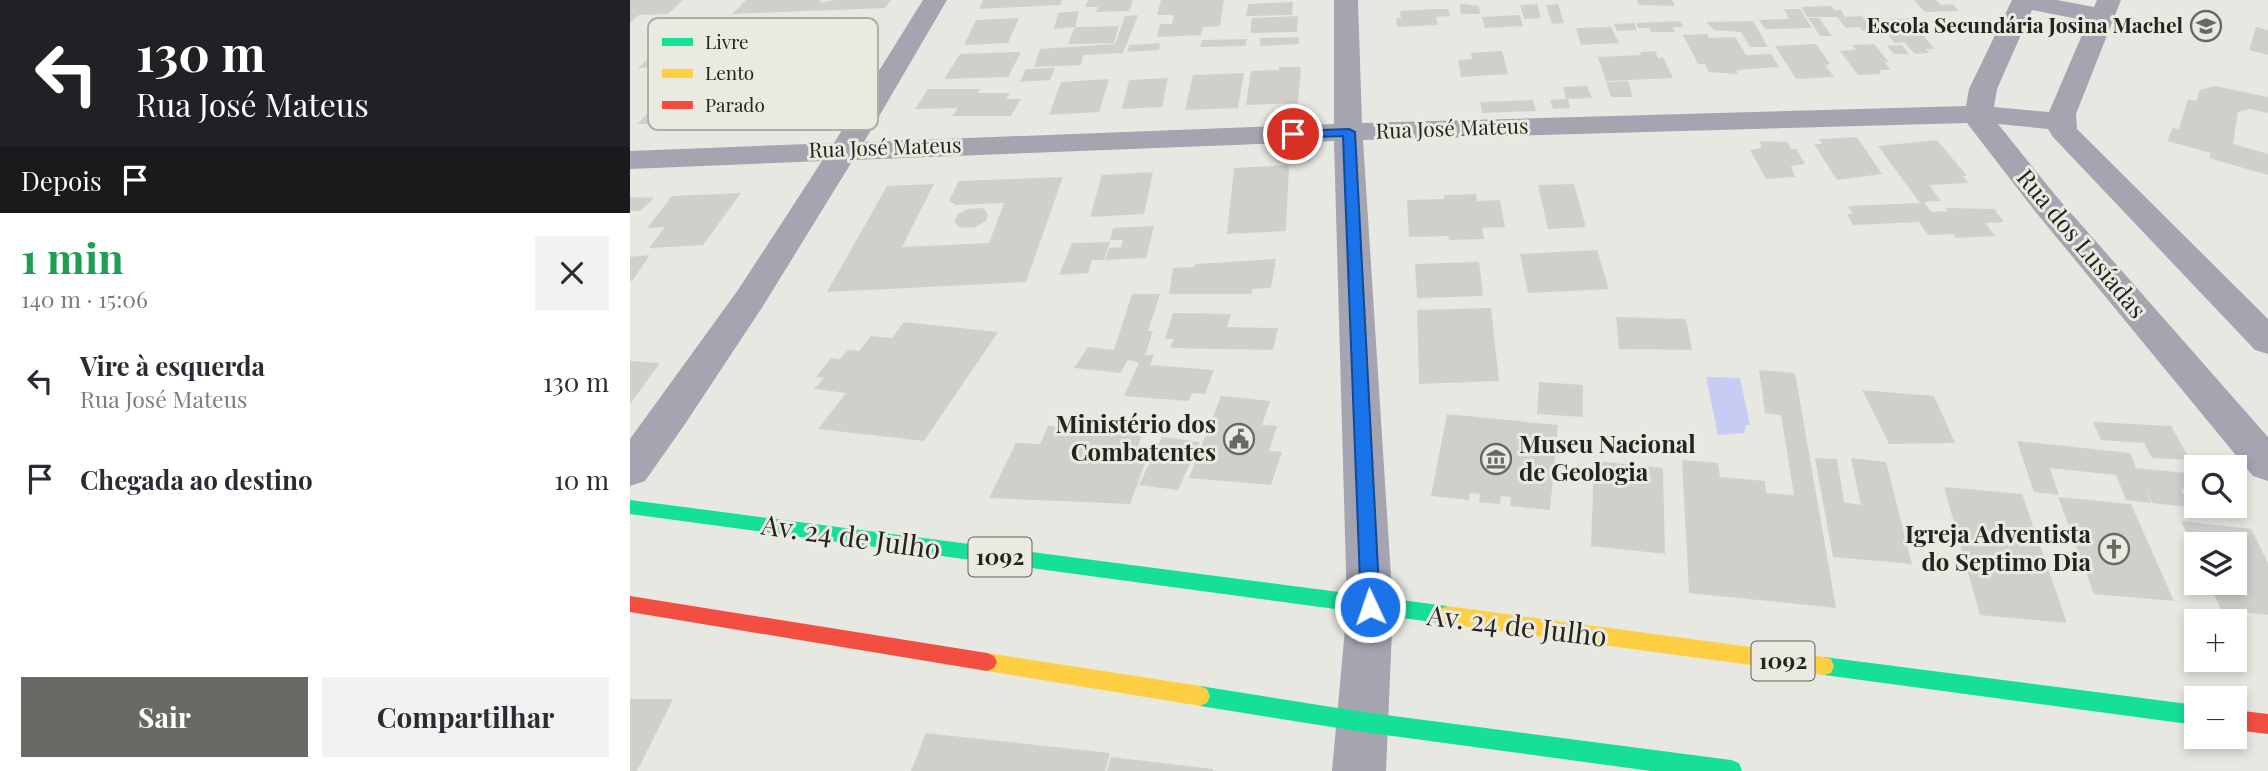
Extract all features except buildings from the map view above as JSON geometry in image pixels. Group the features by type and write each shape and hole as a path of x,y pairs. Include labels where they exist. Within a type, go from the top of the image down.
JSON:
{"main road":[{"name":"Av. 24 de Julho","path":"630,508 2184,713"},
{"path":"630,604 1361,747 1731,771"},
{"path":"2247,721 2268,724"}],"street":[{"path":"878,95 935,0"},
{"path":"1346,0 1349,132 1370,607 1361,747"},
{"path":"1980,114 1983,89 2024,0 2106,8 2062,114 2063,131 2268,341"},
{"name":"Rua José Mateus","path":"630,160 1349,132 1980,114 2063,122"},
{"name":"Rua dos Lusíadas","path":"1980,114 1978,118 2045,203 2268,465"},
{"path":"630,470 680,401 857,130"}],"water":[{"path":"1706,377 1740,378 1750,425 1746,425 1744,433 1718,435"}],"traffic: fast":[{"path":"630,507 1447,615"},
{"path":"1824,666 2184,713"},
{"path":"1200,696 1363,722 1731,771"}],"traffic: slow":[{"path":"1447,615 1824,666"},
{"path":"987,662 1200,696"}],"traffic: jam":[{"path":"630,604 987,662"},
{"path":"2247,721 2268,724"}],"place":[{"name":"Escola Secundária Josina Machel","path":"2206,26"},
{"name":"Ministério dos Combatentes","path":"1239,439"},
{"name":"Museu Nacional de Geologia","path":"1496,459"},
{"name":"Igreja Adventista do Septimo Dia","path":"2114,549"}],"route":[{"path":"1293,134 1349,132 1370,607"}]}
